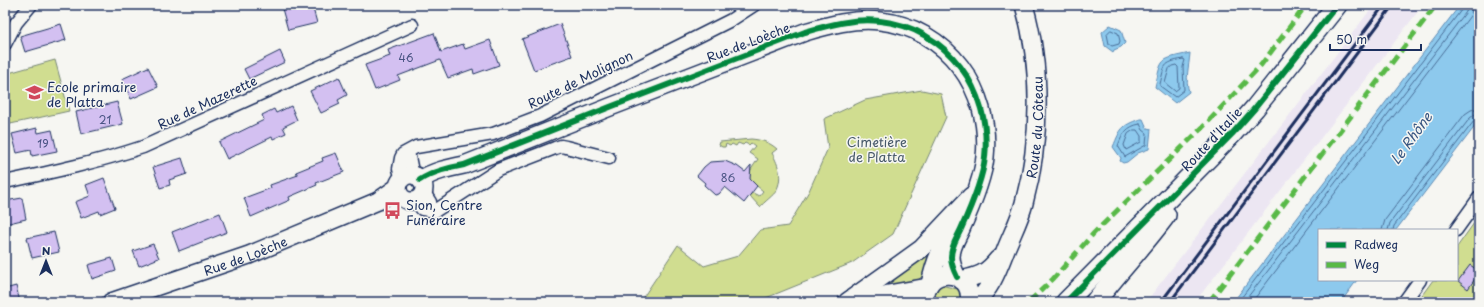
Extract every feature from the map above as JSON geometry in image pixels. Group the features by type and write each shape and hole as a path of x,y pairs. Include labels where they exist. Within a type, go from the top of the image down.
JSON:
{"main road":[{"name":"Route d'Italie","path":"1066,302 1209,158 1255,108 1337,5"},
{"path":"1095,302 1108,284 1146,242 1209,158"},
{"name":"Route d'Italie","path":"1060,302 1089,278"}],"street":[{"path":"5,44 16,24 31,5"},
{"name":"Route de Molignon","path":"412,187 408,152 416,147 493,134 540,116 731,20 754,5"},
{"name":"Route du Côteau","path":"974,302 986,289 998,269 1024,204 1034,160 1038,118 1036,66 1024,5"},
{"name":"Rue de Loèche","path":"111,302 249,256 412,187 429,174 464,165 805,32 844,22 863,20 879,20 905,26 924,34 951,55 966,74 972,85 982,113 986,142 984,168 961,230 953,245 951,257 952,266 968,291 969,302"},
{"name":"Rue de Mazerette","path":"5,182 83,165 143,147 412,24"},
{"path":"412,187 422,209 435,211 498,170 561,146 609,158"},
{"path":"847,302 921,249 976,190"},
{"path":"1457,229 1479,198"},
{"name":"Rue de Loèche","path":"928,291 933,269 947,238 958,222 967,214"},
{"name":"Route du Côteau","path":"862,302 888,294 928,291 941,276 951,275 959,279 978,276 987,271 1007,247"},
{"path":"1404,302 1419,281"}],"shaded area":[{"path":"1374,5 1423,5 1195,302 1146,302"}],"green space":[{"name":"Ecole primaire de Platta","path":"55,60 69,111 6,125 5,74"},
{"name":"Cimetière de Platta","path":"922,90 941,94 946,117 893,234 852,263 756,302 640,302 678,245 704,266 738,256 760,230 788,226 809,191 828,148 824,119 865,100"},
{"path":"751,139 765,142 777,149 772,153 777,163 780,177 778,186 775,192 760,207 749,195 753,193 759,196 763,191 746,177 758,159 749,153 755,146 751,143 749,145 745,143 743,145 738,143 736,146 726,144 725,147 719,145 720,142"},
{"path":"1479,216 1479,302 1417,302 1432,281 1458,281 1458,246"},
{"path":"931,248 934,250 929,264 922,276 915,282 876,288"},
{"path":"941,285 961,290 960,302 933,302 935,289"}],"water":[{"name":"Le Rhône","path":"1460,5 1479,5 1479,121 1397,229 1318,229 1318,281 1356,281 1341,302 1233,302"},
{"path":"1110,25 1121,30 1125,43 1113,52 1105,46 1102,32"},
{"path":"1190,53 1187,78 1189,92 1175,103 1155,87 1159,70 1161,65 1167,59"},
{"path":"1143,119 1147,128 1151,129 1149,149 1138,153 1127,162 1123,163 1120,161 1121,158 1113,147 1122,128"}],"building":[{"path":"281,5 312,5 317,23 288,30"},
{"path":"61,24 66,40 25,52 20,36"},
{"path":"560,24 572,56 534,70 522,39"},
{"path":"434,33 441,52 463,44 465,49 490,40 499,65 474,74 473,69 448,78 440,60 398,76 400,80 375,90 365,65 390,56 388,50"},
{"path":"280,51 285,62 249,79 244,69"},
{"path":"148,67 158,87 131,99 122,79"},
{"path":"339,77 347,95 338,100 340,104 321,113 310,91"},
{"path":"117,102 123,124 81,134 76,112"},
{"path":"291,106 297,120 283,127 286,133 273,139 272,137 227,159 219,142 264,120 262,115 274,109 276,113"},
{"path":"37,128 38,133 52,130 57,151 32,156 31,150 17,153 12,134"},
{"path":"336,153 344,172 316,183 317,185 289,197 290,200 251,217 244,198 271,188 270,185 298,175 296,172 323,161 322,158"},
{"path":"182,158 187,174 169,180 170,185 160,188 153,167"},
{"path":"725,161 737,166 745,172 751,165 750,179 757,186 744,203 725,187 719,194 715,195 697,176 710,162"},
{"path":"104,178 115,208 100,214 99,211 81,218 75,202 90,196 86,185"},
{"path":"22,198 26,219 5,224 5,201"},
{"path":"220,213 227,232 179,251 172,232"},
{"path":"54,232 59,252 32,258 27,238"},
{"path":"153,244 159,258 139,266 133,251"},
{"path":"112,258 116,271 92,279 88,265"},
{"path":"1470,265 1479,271 1479,273 1468,289 1458,281"},
{"path":"16,286 20,302 5,302 5,289"}],"railway":[{"path":"1161,302 1384,5"},
{"path":"1170,302 1393,5"}],"marked path":[{"path":"1029,302 1053,279 1094,233 1207,123 1261,65 1306,5"},
{"path":"1209,302 1436,5"}],"cycle path":[{"path":"1066,302 1232,134 1255,108 1337,5"},
{"path":"420,180 436,172 464,165 805,32 851,21 880,21 904,26 926,36 945,49 960,66 973,86 981,108 985,132 984,166 976,194 952,249 951,257 957,277"}],"place":[{"name":"Ecole primaire de Platta","path":"34,93"},
{"name":"Sion, Centre Funéraire","path":"393,211"}]}
